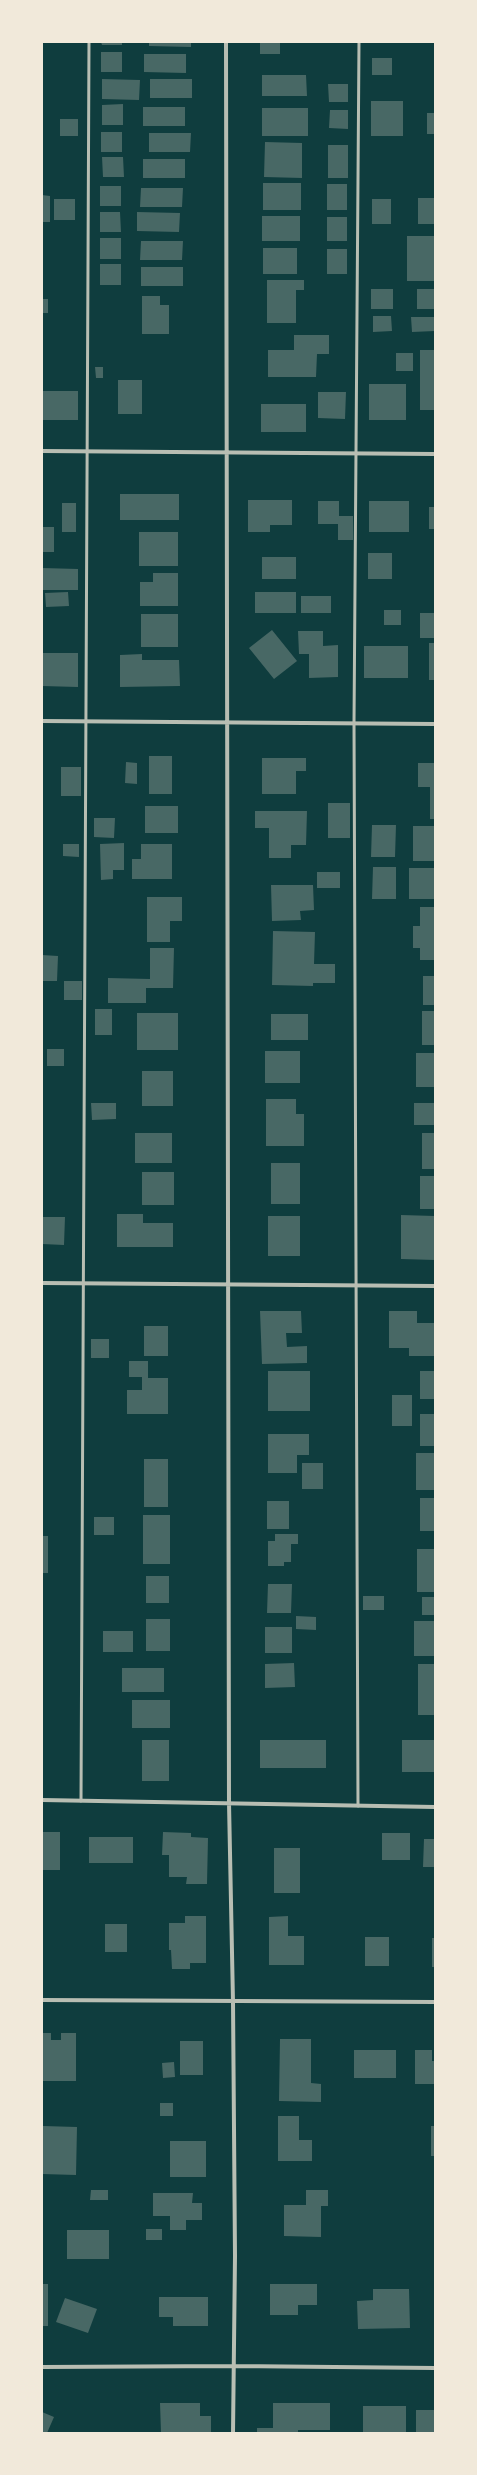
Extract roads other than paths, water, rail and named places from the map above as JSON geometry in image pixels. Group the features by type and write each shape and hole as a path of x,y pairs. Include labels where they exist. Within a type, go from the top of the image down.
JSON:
{"street":[{"path":"226,42 229,1804 233,2002 233,2433"},
{"path":"42,451 435,454"},
{"path":"42,721 435,724"},
{"path":"42,1283 435,1286"},
{"path":"42,1800 435,1807"},
{"path":"42,2000 435,2002"},
{"path":"42,2367 234,2366 435,2368"}],"lane":[{"path":"82,1801 88,42"},
{"path":"358,1806 354,723 359,42"}]}
